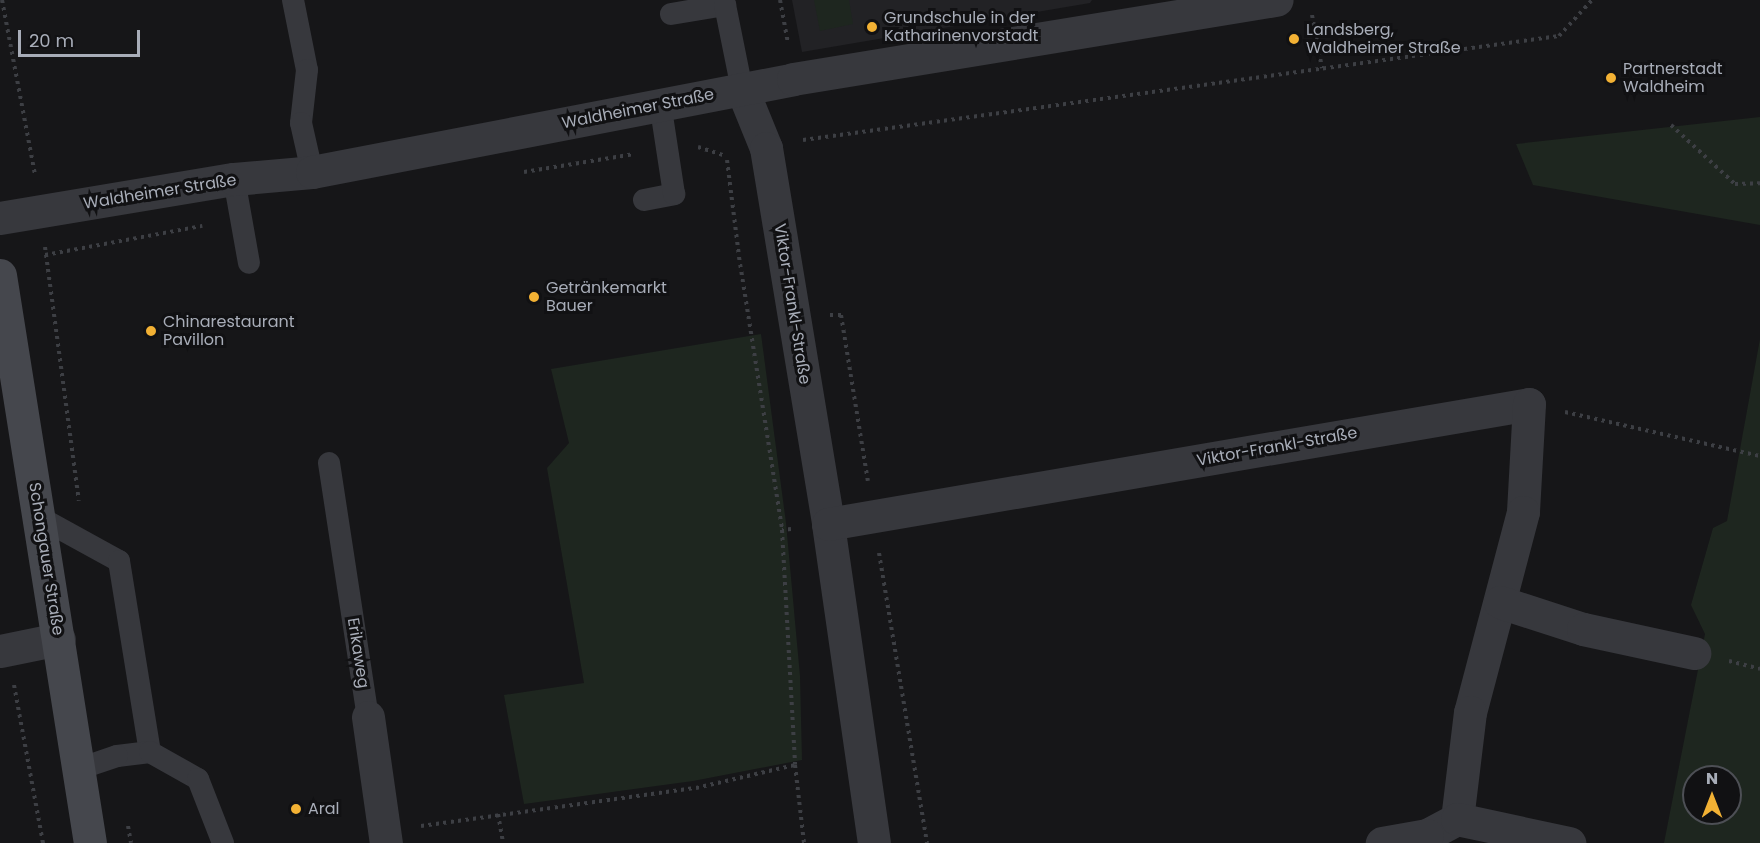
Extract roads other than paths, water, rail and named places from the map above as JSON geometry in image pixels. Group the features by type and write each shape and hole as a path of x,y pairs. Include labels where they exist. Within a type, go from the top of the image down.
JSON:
{"main road":[{"name":"Schongauer Straße","path":"0,275 90,843"}],"street":[{"name":"Waldheimer Straße","path":"0,218 234,179 312,172 660,103 1277,0"},
{"name":"Viktor-Frankl-Straße","path":"742,89 766,148 828,524 874,843"},
{"name":"Viktor-Frankl-Straße","path":"828,524 1529,404 1523,512 1500,602"},
{"path":"1457,819 1470,712 1500,602 1583,628 1694,653"},
{"path":"4,650 59,639"},
{"name":"Erikaweg","path":"368,717 385,837"},
{"path":"1382,843 1427,835 1457,819 1569,843"}],"lane":[{"path":"293,0 307,70 301,123 312,172"},
{"path":"671,14 724,2 742,89"},
{"path":"644,200 674,194 660,103"},
{"path":"234,179 249,263"},
{"name":"Erikaweg","path":"329,463 368,717"},
{"path":"39,518 119,561 150,752"},
{"path":"79,769 117,756 150,752 198,779 223,843"}],"place":[{"name":"Grundschule in der Katharinenvorstadt","path":"872,27"},
{"name":"Landsberg, Waldheimer Straße","path":"1294,39"},
{"name":"Partnerstadt Waldheim","path":"1611,78"},
{"name":"Getränkemarkt Bauer","path":"534,297"},
{"name":"Chinarestaurant Pavillon","path":"151,331"},
{"name":"Aral","path":"296,809"}]}
